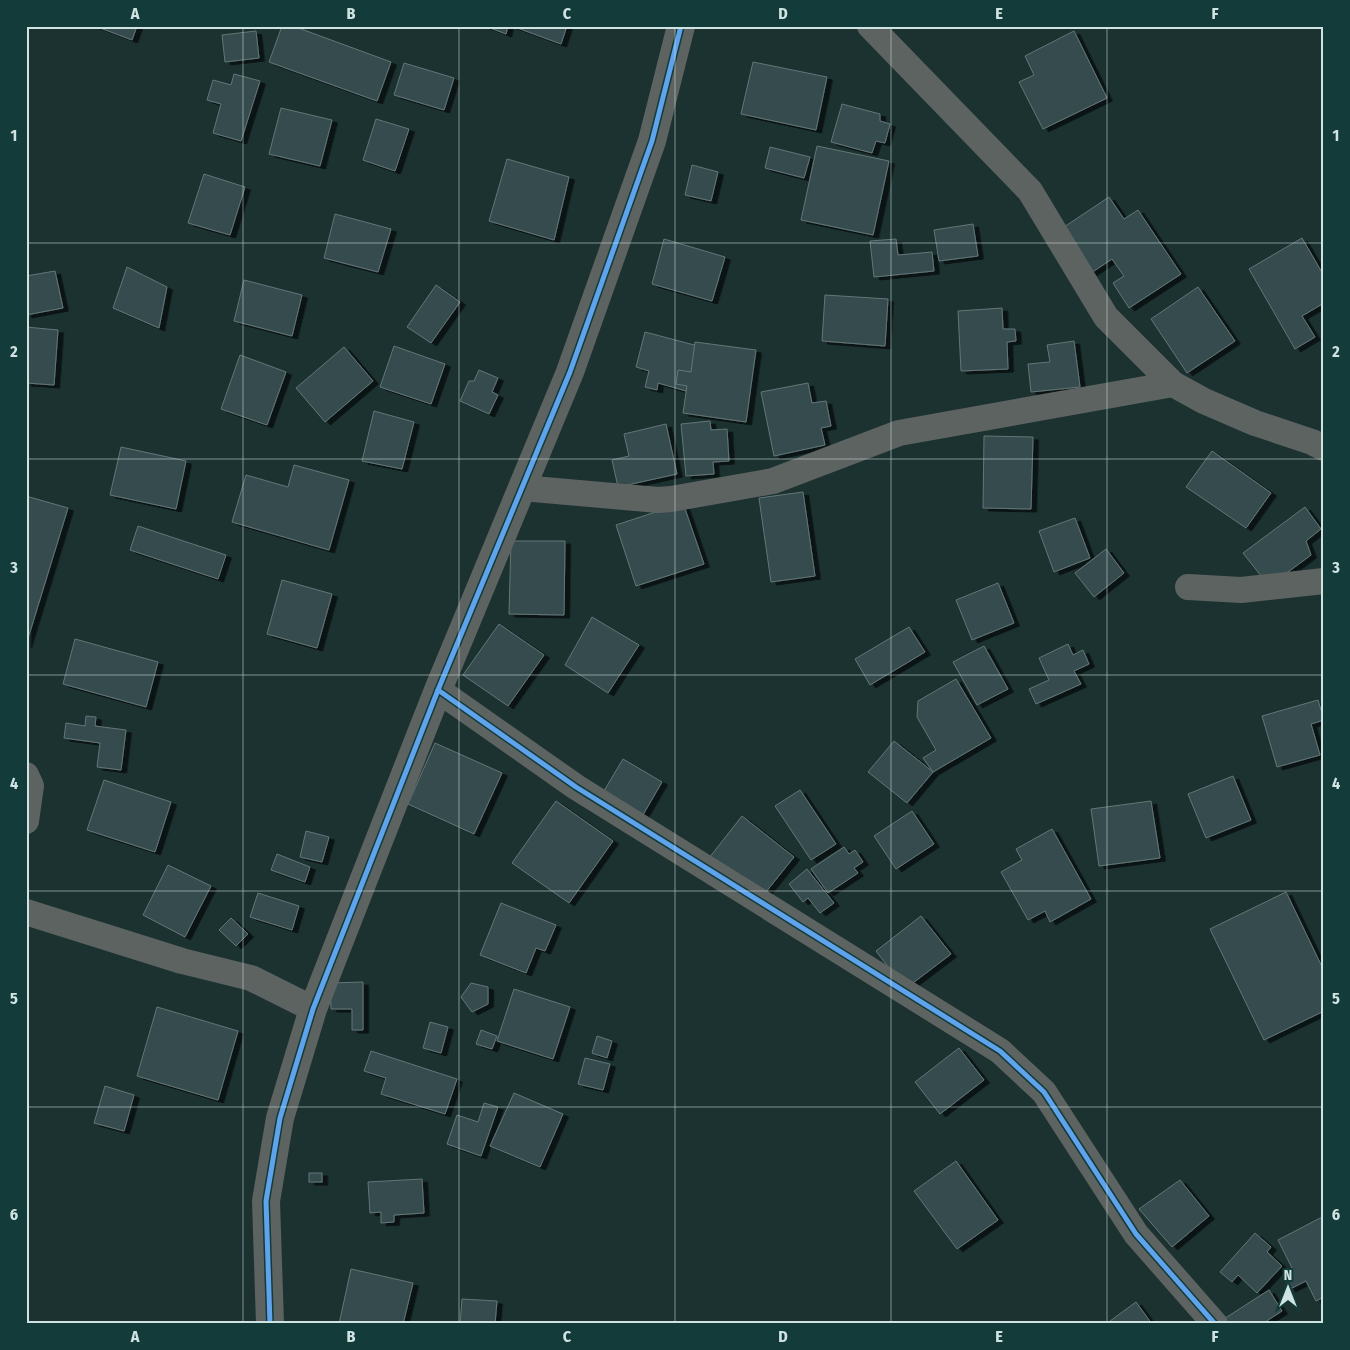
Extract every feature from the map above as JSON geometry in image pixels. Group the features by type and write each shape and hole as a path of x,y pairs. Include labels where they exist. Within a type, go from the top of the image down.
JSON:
{"street":[{"path":"270,1324 266,1200 280,1118 313,1009 438,690 570,372 652,141 681,26"},
{"path":"870,26 1030,191 1106,317 1173,384 1204,401 1246,419 1320,440"},
{"path":"522,488 658,500 671,498 773,481 899,433 1173,384"},
{"path":"1188,588 1241,590 1324,581"},
{"path":"438,690 576,786 1000,1051 1044,1092 1136,1234 1215,1324"},
{"path":"26,775 31,786 26,821"},
{"path":"26,912 182,961 251,978 313,1009"}],"building":[{"path":"95,26 137,26 132,40"},
{"path":"282,26 293,26 391,62 377,101 269,62"},
{"path":"485,26 508,26 506,34"},
{"path":"512,26 567,26 561,44"},
{"path":"256,31 259,58 225,62 222,35"},
{"path":"1074,31 1107,98 1043,129 1019,82 1034,75 1025,56"},
{"path":"753,62 827,77 816,130 741,114"},
{"path":"404,63 454,78 444,110 394,95"},
{"path":"234,74 260,81 241,141 213,133 221,104 207,100 213,80 231,85"},
{"path":"842,104 880,114 880,121 890,124 885,143 876,141 872,153 831,142"},
{"path":"281,108 332,120 320,166 269,154"},
{"path":"376,119 409,129 395,171 363,160"},
{"path":"817,146 889,161 873,235 801,220"},
{"path":"770,147 810,157 804,178 765,168"},
{"path":"507,159 569,177 554,240 489,221"},
{"path":"692,165 718,172 711,201 685,195"},
{"path":"204,174 245,187 230,235 188,223"},
{"path":"1109,197 1124,219 1138,210 1181,274 1129,308 1113,283 1124,276 1112,259 1091,273 1061,229"},
{"path":"335,214 391,229 378,272 324,258"},
{"path":"973,224 978,256 939,261 934,230"},
{"path":"1302,238 1324,276 1324,303 1302,316 1315,337 1295,349 1249,269"},
{"path":"664,239 725,257 712,301 652,284"},
{"path":"896,239 898,255 932,252 934,271 874,277 870,241"},
{"path":"127,267 167,287 159,328 113,308"},
{"path":"55,271 63,308 26,315 26,276"},
{"path":"244,280 302,295 292,336 234,321"},
{"path":"436,285 460,302 431,343 407,327"},
{"path":"1198,287 1235,341 1187,373 1151,319"},
{"path":"825,295 888,299 885,346 822,341"},
{"path":"1002,308 1003,329 1015,329 1016,341 1007,342 1008,369 961,371 958,311"},
{"path":"26,327 58,330 54,385 26,383"},
{"path":"645,332 698,346 686,391 658,383 657,390 645,387 649,371 636,367"},
{"path":"1074,341 1080,387 1031,392 1028,364 1050,362 1047,345"},
{"path":"695,342 756,350 746,422 683,413 687,386 676,384 678,370 691,372"},
{"path":"394,346 445,364 431,404 380,387"},
{"path":"344,347 373,381 325,422 296,388"},
{"path":"240,355 286,372 267,425 221,409"},
{"path":"479,370 498,378 492,392 498,395 489,414 460,401 469,381 474,381"},
{"path":"808,383 812,403 826,401 831,426 821,428 825,445 774,456 761,392"},
{"path":"374,411 414,422 402,469 362,461"},
{"path":"710,421 711,430 727,429 729,461 713,462 714,474 686,476 681,424"},
{"path":"666,424 677,474 618,487 612,460 629,456 624,434"},
{"path":"984,436 1033,437 1031,509 983,508"},
{"path":"121,447 186,461 176,509 110,495"},
{"path":"1212,451 1271,493 1246,528 1186,487"},
{"path":"294,465 349,480 329,550 232,522 246,475 288,487"},
{"path":"803,492 815,576 771,582 759,498"},
{"path":"26,496 68,508 26,645"},
{"path":"683,503 704,564 636,586 616,525"},
{"path":"1305,507 1321,529 1306,541 1311,555 1269,586 1243,553"},
{"path":"1075,518 1090,558 1054,572 1039,531"},
{"path":"138,526 226,555 218,579 130,550"},
{"path":"511,541 565,541 564,615 509,614"},
{"path":"1106,549 1124,573 1094,597 1075,573"},
{"path":"282,580 332,594 317,648 267,634"},
{"path":"998,583 1014,623 972,640 956,600"},
{"path":"592,617 639,645 608,693 565,665"},
{"path":"499,624 544,655 508,706 463,675"},
{"path":"909,627 925,652 870,685 855,659"},
{"path":"75,639 158,662 146,707 63,684"},
{"path":"1068,644 1073,655 1083,650 1089,664 1074,671 1081,684 1036,704 1029,689 1049,680 1039,658"},
{"path":"984,646 1008,689 977,705 953,662"},
{"path":"956,679 991,738 933,772 923,758 936,750 917,717 918,701"},
{"path":"1318,700 1324,720 1311,724 1320,755 1277,767 1262,716"},
{"path":"86,716 96,717 95,726 126,730 121,770 97,767 100,743 64,738 66,723 85,726"},
{"path":"894,741 933,772 907,803 868,772"},
{"path":"435,743 502,773 474,834 408,804"},
{"path":"623,759 662,782 640,820 601,796"},
{"path":"1233,776 1251,820 1206,838 1188,794"},
{"path":"104,780 171,802 155,852 87,830"},
{"path":"800,790 836,844 811,860 775,806"},
{"path":"556,801 613,841 569,903 512,863"},
{"path":"1151,801 1160,858 1099,866 1091,809"},
{"path":"912,811 934,844 896,869 874,836"},
{"path":"742,816 794,857 753,908 702,867"},
{"path":"1052,829 1091,899 1050,922 1045,911 1028,920 1001,872 1022,860 1016,849"},
{"path":"306,831 329,837 322,862 300,857"},
{"path":"844,847 849,854 855,850 863,862 854,868 858,873 828,893 811,869"},
{"path":"277,854 310,867 305,882 271,870"},
{"path":"168,865 211,886 185,937 143,915"},
{"path":"807,869 834,903 820,913 808,898 803,902 789,884"},
{"path":"1286,892 1324,971 1324,1011 1264,1040 1210,929"},
{"path":"258,893 299,906 292,930 250,917"},
{"path":"501,903 556,925 545,951 536,948 526,973 480,955"},
{"path":"921,916 951,954 905,989 876,951"},
{"path":"231,918 248,934 236,946 219,930"},
{"path":"363,982 363,1030 352,1030 352,1009 331,1009 330,983"},
{"path":"471,983 488,987 488,1004 472,1012 461,997"},
{"path":"514,989 570,1007 553,1059 497,1041"},
{"path":"157,1007 238,1031 218,1100 137,1076"},
{"path":"430,1022 448,1027 441,1053 423,1048"},
{"path":"481,1030 497,1036 492,1049 476,1044"},
{"path":"597,1036 612,1041 607,1058 592,1053"},
{"path":"959,1048 984,1080 940,1114 915,1082"},
{"path":"371,1051 457,1079 445,1114 381,1094 386,1078 364,1071"},
{"path":"585,1058 610,1064 603,1090 578,1084"},
{"path":"105,1086 134,1095 124,1131 94,1123"},
{"path":"514,1093 563,1114 540,1167 490,1146"},
{"path":"484,1103 498,1107 481,1156 447,1144 457,1115 478,1122"},
{"path":"956,1161 998,1220 957,1249 914,1191"},
{"path":"309,1173 322,1173 322,1182 309,1182"},
{"path":"422,1179 424,1213 394,1215 394,1222 381,1223 381,1212 370,1213 368,1182"},
{"path":"1180,1180 1209,1216 1172,1247 1139,1209"},
{"path":"1324,1216 1324,1297 1316,1301 1306,1281 1290,1289 1283,1275 1293,1270 1278,1240"},
{"path":"1255,1233 1271,1247 1267,1252 1282,1266 1257,1293 1238,1275 1232,1282 1220,1272"},
{"path":"351,1269 413,1283 403,1324 339,1324"},
{"path":"1269,1290 1282,1311 1265,1322 1267,1324 1216,1324"},
{"path":"462,1299 497,1301 495,1324 460,1324"},
{"path":"1136,1302 1152,1324 1106,1324"}],"cycle path":[{"path":"270,1324 266,1201 280,1118 313,1009 438,690 570,372 652,141 681,26"},
{"path":"438,690 576,787 1000,1051 1044,1092 1136,1234 1215,1324"}]}
